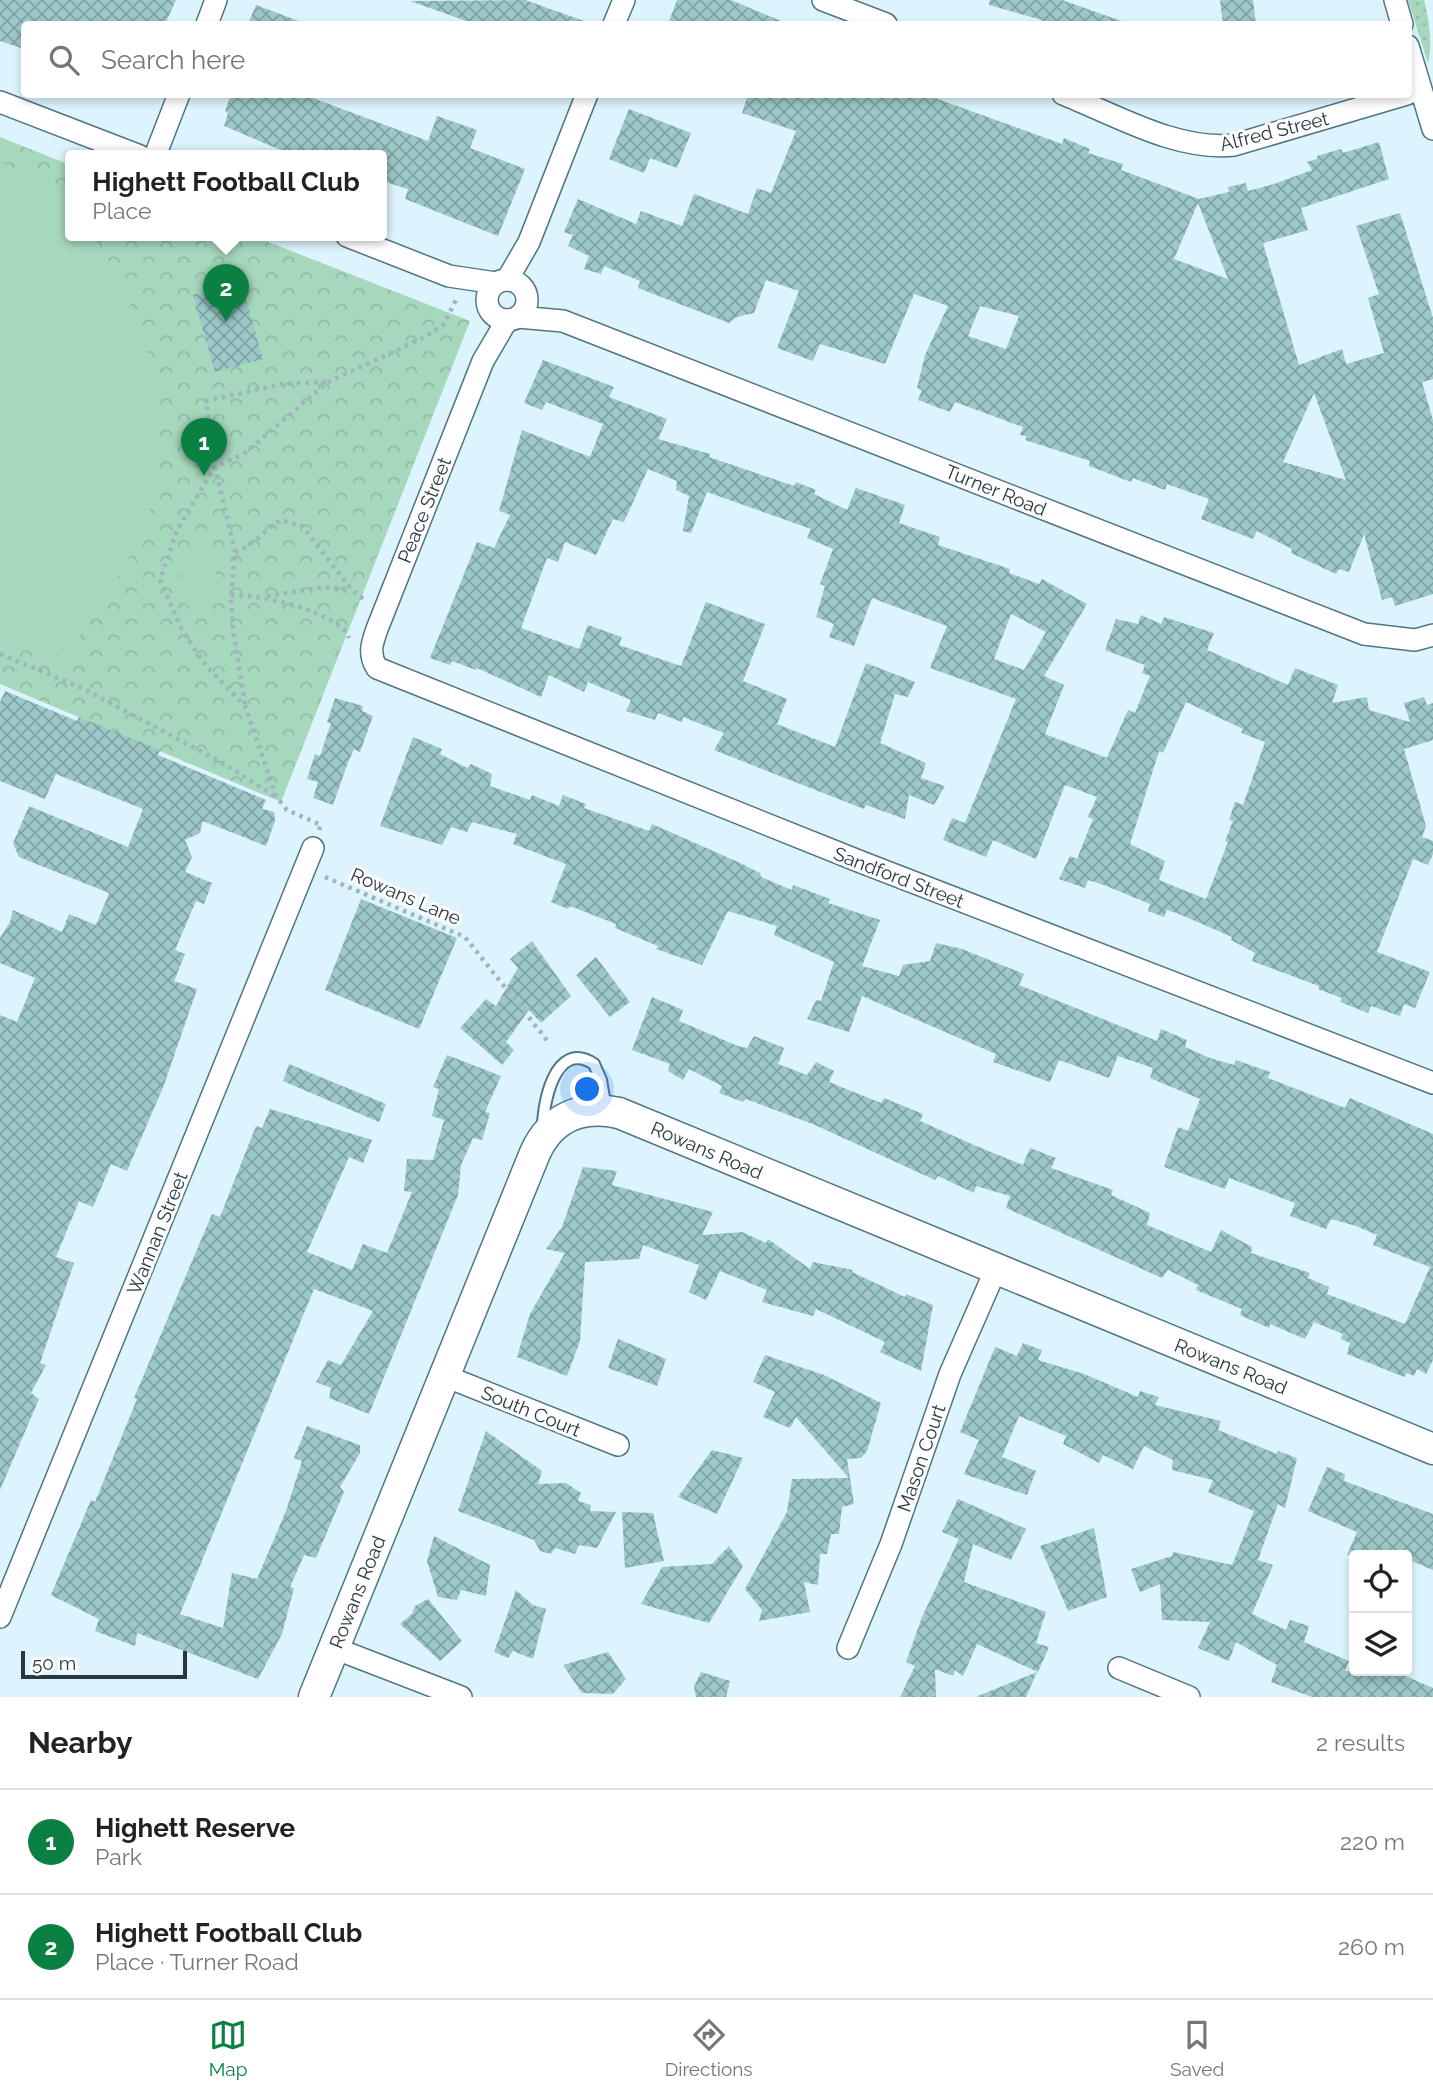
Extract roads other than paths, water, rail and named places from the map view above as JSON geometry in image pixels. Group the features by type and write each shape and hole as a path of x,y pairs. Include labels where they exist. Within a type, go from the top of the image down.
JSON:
{"street":[{"path":"207,21 216,0"},
{"path":"615,21 624,0"},
{"path":"823,0 878,21"},
{"path":"1395,0 1401,21"},
{"path":"1412,63 1417,91 1433,129"},
{"path":"157,150 177,98"},
{"path":"513,286 585,98"},
{"name":"Alfred Street","path":"1073,98 1188,143 1214,147 1234,145 1393,98"},
{"path":"0,102 124,150"},
{"name":"Turner Road","path":"360,241 456,281 501,313 563,321"},
{"name":"Turner Road","path":"456,281 513,286 563,321 1364,634 1415,640 1433,635"},
{"path":"513,286 526,307 501,313 488,292 513,286"},
{"name":"Peace Street","path":"371,660 377,629 501,313"},
{"name":"Sandford Street","path":"371,660 377,668 400,679 861,862 1433,1083"},
{"name":"Wannan Street","path":"0,1617 313,848"},
{"name":"Rowans Road","path":"314,1697 543,1138 565,1117 592,1110 607,1111 1433,1449"},
{"name":"Mason Court","path":"848,1648 891,1544 950,1374 996,1269"},
{"name":"South Court","path":"445,1376 618,1445"},
{"path":"334,1648 461,1697"},
{"path":"1119,1668 1189,1697"}],"lane":[{"path":"543,1138 542,1109 558,1069 570,1058 587,1059 594,1064 601,1080 607,1111"}],"place":[{"name":"Highett Football Club","path":"226,322"},
{"name":"Highett Reserve","path":"204,476"}]}
